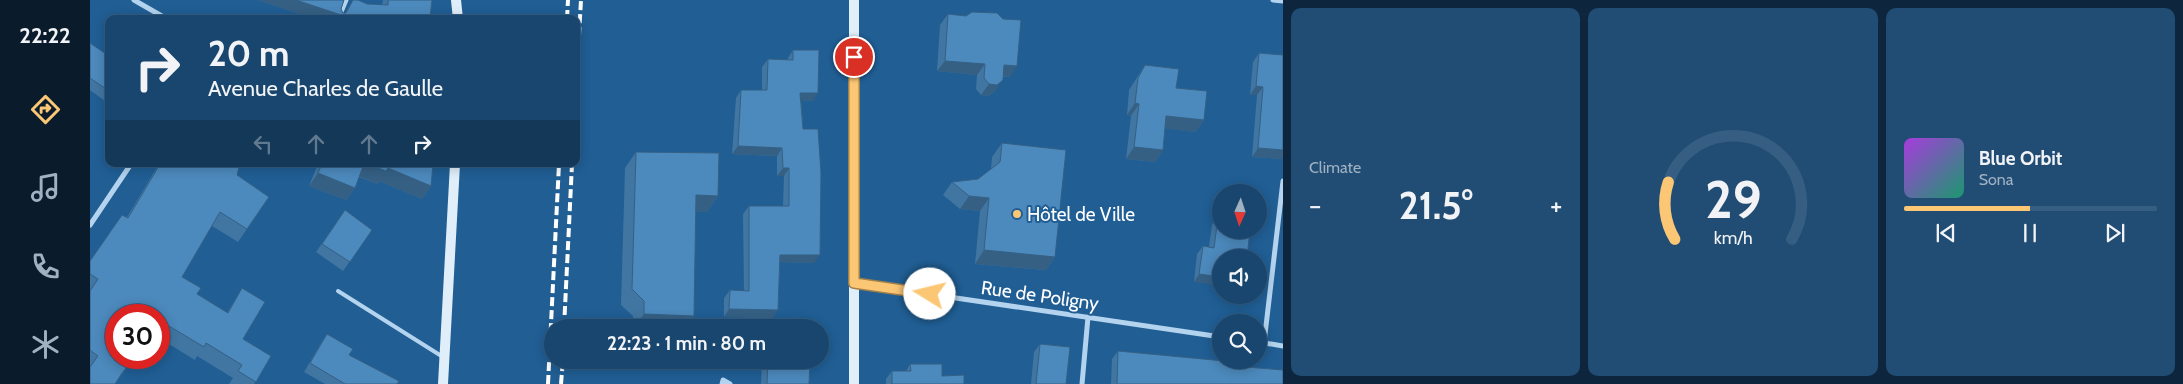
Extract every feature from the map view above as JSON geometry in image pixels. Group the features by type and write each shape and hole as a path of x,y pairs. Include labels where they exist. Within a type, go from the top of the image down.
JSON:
{"main road":[{"path":"456,0 458,15"},
{"path":"854,0 854,384"},
{"path":"443,384 455,167"}],"street":[{"path":"134,0 160,15"},
{"path":"340,15 346,0"},
{"path":"1273,0 1283,1"},
{"path":"90,224 129,167"},
{"path":"1266,314 1283,181"},
{"name":"Rue de Poligny","path":"854,283 1212,336"},
{"path":"1082,384 1088,317"},
{"path":"1267,344 1283,346"},
{"path":"722,384 723,380 730,384"}],"lane":[{"path":"338,291 444,358"}],"building":[{"path":"296,0 344,0 341,9 343,13 346,13 353,0 367,4 388,5 388,0 432,0 430,15 341,15"},
{"path":"972,12 997,13 1003,19 1021,20 1017,66 1004,65 1003,80 997,85 989,84 984,78 985,64 945,61 948,14 966,16"},
{"path":"90,43 105,53 105,88 90,78"},
{"path":"793,50 819,50 818,93 800,93 803,129 818,129 821,173 820,255 780,255 778,310 729,309 730,290 749,291 749,206 789,206 789,168 783,168 782,148 738,146 741,90 767,90 768,59 793,60"},
{"path":"1259,53 1283,55 1283,150 1258,148 1263,87 1256,86"},
{"path":"1145,65 1179,69 1176,88 1207,91 1204,120 1166,116 1163,150 1134,147 1139,104 1135,103 1138,78"},
{"name":"Hôtel de Ville","path":"1002,143 1066,150 1055,257 984,250 989,198 969,196 952,182 978,179 1000,162"},
{"path":"636,152 719,153 718,196 696,195 694,316 644,314 644,301 632,289"},
{"path":"158,167 239,167 237,175 269,197 247,229 220,212 182,277 201,288 197,294 228,313 242,288 265,302 243,339 271,356 256,382 238,371 242,365 206,343 204,347 170,327 170,304 105,304 105,369 125,369 115,384 90,384 90,367 98,356 90,350 90,291 98,279 90,274 90,261 122,215 128,218"},
{"path":"321,167 363,167 355,188 318,173"},
{"path":"376,167 433,167 431,186 388,168 386,171"},
{"path":"345,210 372,230 350,262 322,244"},
{"path":"1215,239 1249,239 1248,249 1212,249 1212,276 1199,274 1203,246 1214,248"},
{"path":"327,334 353,349 349,355 399,381 397,384 345,384 310,363"},
{"path":"1040,344 1070,347 1066,384 1036,384"},
{"path":"1118,351 1212,360 1212,369 1283,370 1283,384 1117,384"},
{"path":"910,364 942,364 942,376 964,375 964,384 892,384 892,371 911,371"},
{"path":"768,369 810,369 809,384 767,384"}],"railway":[{"path":"567,15 568,0"},
{"path":"580,18 581,0"},
{"path":"548,384 559,167"},
{"path":"564,319 572,167"},
{"path":"561,384 562,369"}],"place":[{"name":"Hôtel de Ville","path":"1017,214"}],"route":[{"path":"854,57 854,283 930,294"}]}
